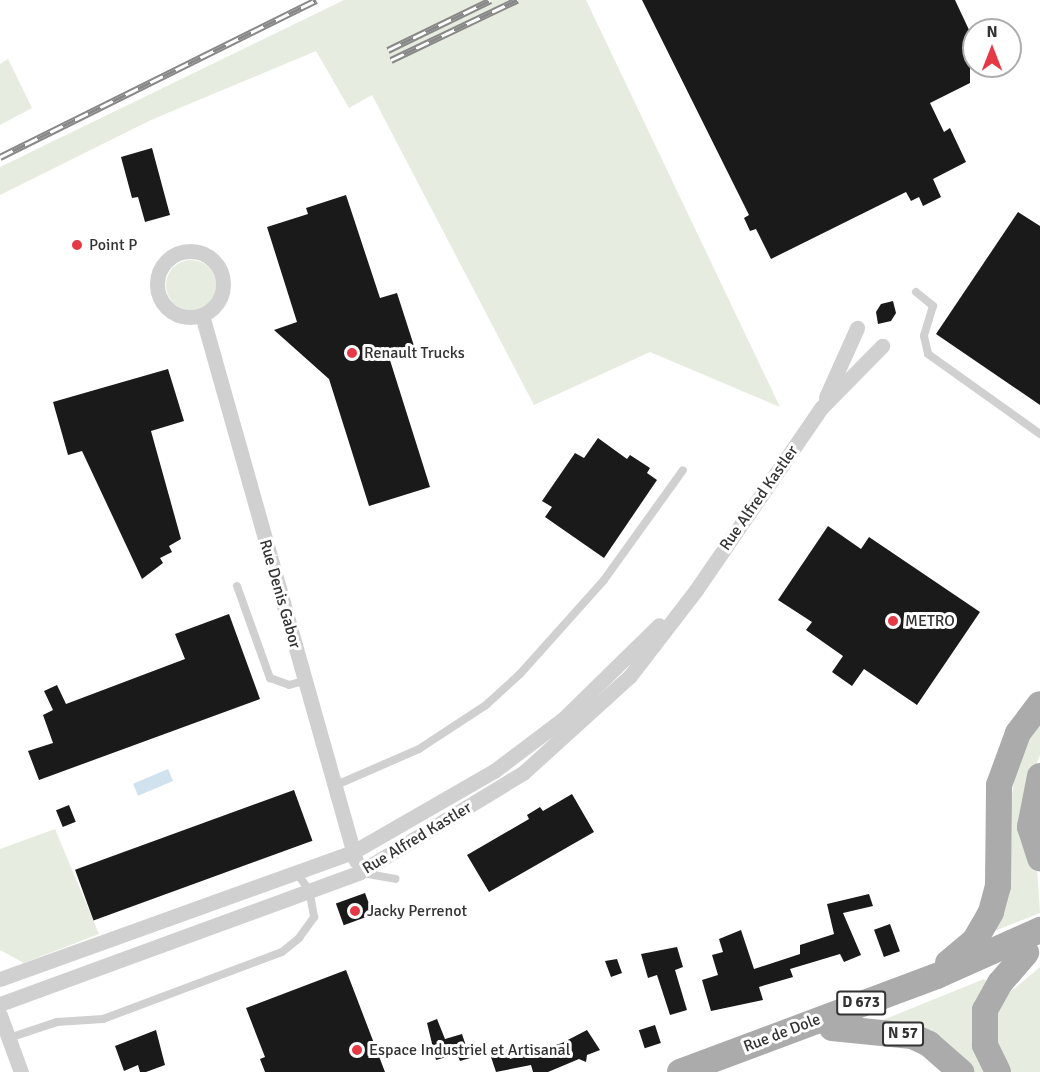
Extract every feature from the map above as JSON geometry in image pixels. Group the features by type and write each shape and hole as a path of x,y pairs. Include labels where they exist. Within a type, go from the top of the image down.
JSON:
{"main road":[{"path":"878,996 946,964 975,939 991,912 998,886 997,799 1002,772 1018,733 1040,704"},
{"path":"1040,776 1030,827 1040,858"},
{"path":"998,1072 985,1045 985,1010 1000,983 1031,943"},
{"name":"Rue de Dole","path":"680,1072 878,996 1031,943"},
{"name":"Rue de Dole","path":"718,1072 832,1028 1031,943"},
{"name":"N 57","path":"832,1028 912,1036 929,1044 961,1072"}],"street":[{"path":"180,253 202,253 219,268 223,279 219,301 202,315 174,313 160,299 158,277 162,267 180,253"},
{"name":"Rue Denis Gabor","path":"202,315 360,872"},
{"name":"Rue Alfred Kastler","path":"822,407 857,328"},
{"name":"Rue Alfred Kastler","path":"0,1004 360,872 523,773 617,690 696,590 822,407 882,346"},
{"name":"Rue Alfred Kastler","path":"0,979 353,852 494,771 563,719 696,590"},
{"path":"975,939 1031,943"},
{"path":"0,1015 21,1072"}],"lane":[{"path":"916,292 933,306 924,336 928,354 1040,434"},
{"path":"334,786 419,749 486,705 520,674 604,580 683,470"},
{"path":"237,586 270,678 289,685 304,681"},
{"path":"9,1038 57,1022 103,1019 282,952 299,938 314,917 309,890 296,872"},
{"path":"360,872 380,879 395,879"}],"shaded area":[{"path":"344,0 586,0 780,407 650,352 534,405 372,95 349,108 316,51 151,120 0,195 0,167"},
{"path":"8,59 32,108 0,125 0,64"},
{"path":"191,260 200,262 211,271 216,285 214,294 205,305 191,310 182,308 171,299 166,285 168,276 177,265"},
{"path":"1040,720 1040,755 1031,777 1040,913 992,932 1017,760"},
{"path":"55,829 99,934 24,963 0,950 0,849"},
{"path":"1040,967 1040,1072 1011,1072 998,1052 995,1032 998,1013 1008,994"},
{"path":"984,979 990,985 989,1072 974,1072 941,1042 883,1020"}],"water":[{"path":"168,769 173,781 138,796 133,784"}],"building":[{"path":"642,0 955,0 963,18 962,78 970,78 970,83 930,103 944,132 950,128 966,162 933,179 941,197 923,206 919,197 911,201 906,192 771,259 756,229 750,231 744,218 749,215"},
{"path":"152,148 170,215 145,222 138,197 132,198 121,157"},
{"name":"Renault Trucks","path":"346,195 380,298 397,293 415,349 389,357 430,487 369,506 329,379 274,330 297,322 267,227 308,214 306,208"},
{"path":"1018,212 1040,226 1040,405 936,334"},
{"path":"893,301 896,313 891,321 878,324 876,312 881,304"},
{"path":"168,369 184,421 151,431 181,539 169,546 172,552 160,558 163,563 142,579 82,451 68,455 53,402"},
{"path":"598,438 627,459 630,455 650,468 647,473 657,480 604,558 545,517 552,507 542,501 575,453 584,458"},
{"name":"METRO","path":"828,526 861,549 869,537 980,612 917,705 864,669 852,686 832,672 843,656 806,630 812,622 778,600"},
{"path":"229,614 260,699 39,780 28,751 53,743 43,715 53,710 44,691 57,685 66,704 185,659 175,634"},
{"path":"294,790 312,841 94,920 75,870"},
{"path":"572,794 594,832 489,892 467,855 529,819 527,815 540,807 543,811"},
{"path":"69,805 76,822 63,827 56,810"},
{"name":"Jacky Perrenot","path":"365,893 373,915 344,925 336,904"},
{"path":"869,894 873,906 843,913 861,955 844,962 840,954 790,969 793,977 759,987 763,1000 711,1011 702,980 718,975 712,955 723,952 719,939 741,930 754,969 800,954 800,945 834,934 827,904"},
{"path":"890,924 900,951 884,957 874,930"},
{"path":"677,947 683,967 675,970 687,1010 670,1015 657,975 648,978 641,954"},
{"path":"617,959 622,973 611,977 605,961"},
{"path":"346,970 385,1072 265,1072 260,1059 265,1057 246,1008"},
{"path":"437,1019 445,1039 462,1034 470,1058 460,1061 457,1054 436,1060 427,1023"},
{"path":"655,1025 661,1043 645,1048 639,1030"},
{"path":"156,1030 165,1065 146,1072 140,1072 138,1065 124,1071 115,1046"},
{"path":"587,1030 600,1050 587,1055 586,1062 579,1059 548,1072 533,1072 531,1065 496,1072 489,1051 505,1046 510,1059 562,1043"}],"railway":[{"path":"0,157 316,0"},
{"path":"388,50 491,0"},
{"path":"391,60 517,0"}],"place":[{"name":"Point P","path":"77,245"},
{"name":"Renault Trucks","path":"352,353"},
{"name":"METRO","path":"893,621"},
{"name":"Jacky Perrenot","path":"355,911"},
{"name":"Espace Industriel et Artisanal","path":"357,1050"}]}
